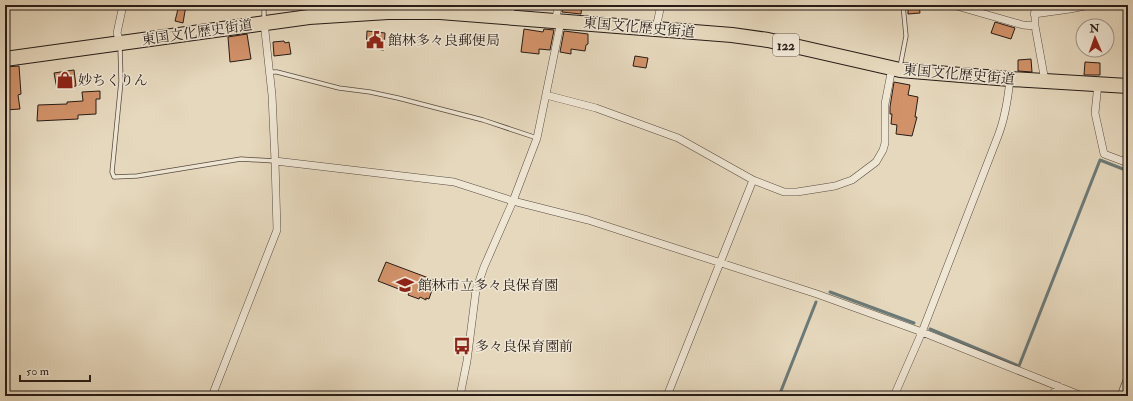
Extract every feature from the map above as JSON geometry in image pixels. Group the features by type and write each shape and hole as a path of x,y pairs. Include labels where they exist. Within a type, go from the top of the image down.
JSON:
{"highway":[{"name":"東国文化歴史街道","path":"5,59 264,22 345,14 438,8 508,11 558,21 746,36 896,69 1010,79 1128,86"}],"street":[{"path":"120,42 117,33 123,5"},
{"path":"460,396 467,361 476,290 537,138 546,95 558,21 558,5"},
{"path":"656,28 661,5"},
{"path":"954,5 1035,26"},
{"path":"1035,5 1035,26 1045,81"},
{"path":"1034,14 1070,10 1090,5"},
{"path":"212,396 277,230 275,161 264,22"},
{"path":"546,95 596,108 678,138 753,180 784,192 797,192 835,186 852,180 876,162 885,143 885,104 896,69"},
{"path":"894,396 922,332 1003,123 1010,79"},
{"path":"1098,84 1095,113 1104,154 1128,164"},
{"path":"275,161 454,182 513,201 588,220 817,294 922,332 1082,396"},
{"path":"667,396 753,180"},
{"path":"1052,396 1058,386"}],"lane":[{"path":"264,5 264,22"},
{"path":"896,69 906,36 903,5"},
{"path":"120,42 121,81 112,172 114,177 137,176 241,159 275,161"},
{"path":"269,72 277,72 339,88 370,92 398,98 483,120 537,138"},
{"path":"1118,396 1128,373"}],"building":[{"path":"179,5 186,5 183,23 175,21"},
{"path":"563,5 582,5 581,14 562,12"},
{"path":"908,5 919,5 920,13 908,14"},
{"path":"995,22 1015,28 1011,39 991,33"},
{"path":"524,29 543,32 544,29 554,30 550,50 539,49 539,54 521,52"},
{"path":"367,31 385,33 384,50 366,48"},
{"path":"564,31 588,34 588,44 586,45 585,51 571,49 571,54 560,52"},
{"path":"247,34 251,59 230,62 228,37"},
{"path":"284,41 285,43 289,42 291,54 274,56 273,42"},
{"path":"635,56 648,58 646,68 633,66"},
{"path":"1031,59 1032,72 1018,71 1018,60"},
{"path":"1085,62 1100,63 1100,75 1084,75"},
{"path":"19,66 21,94 18,95 20,109 5,110 5,67"},
{"name":"妙ちくりん","path":"74,70 76,86 57,89 54,73"},
{"path":"894,82 910,85 908,95 918,97 915,117 917,117 912,136 896,134 897,125 891,124 892,114 890,114 890,107"},
{"path":"100,91 100,99 96,99 96,114 78,115 78,119 37,121 38,105 67,104 67,102 83,101 82,92"},
{"path":"386,262 434,280 430,289 432,290 429,299 426,298 426,300 420,297 419,299 408,295 409,293 378,281"}],"waterway":[{"path":"930,329 1019,366 1100,160 1128,171"},
{"path":"830,292 914,323"},
{"path":"779,396 816,302"}],"place":[{"name":"館林多々良郵便局","path":"375,40"},
{"name":"妙ちくりん","path":"65,80"},
{"name":"館林市立多々良保育園","path":"405,285"},
{"name":"多々良保育園前","path":"462,346"}]}
